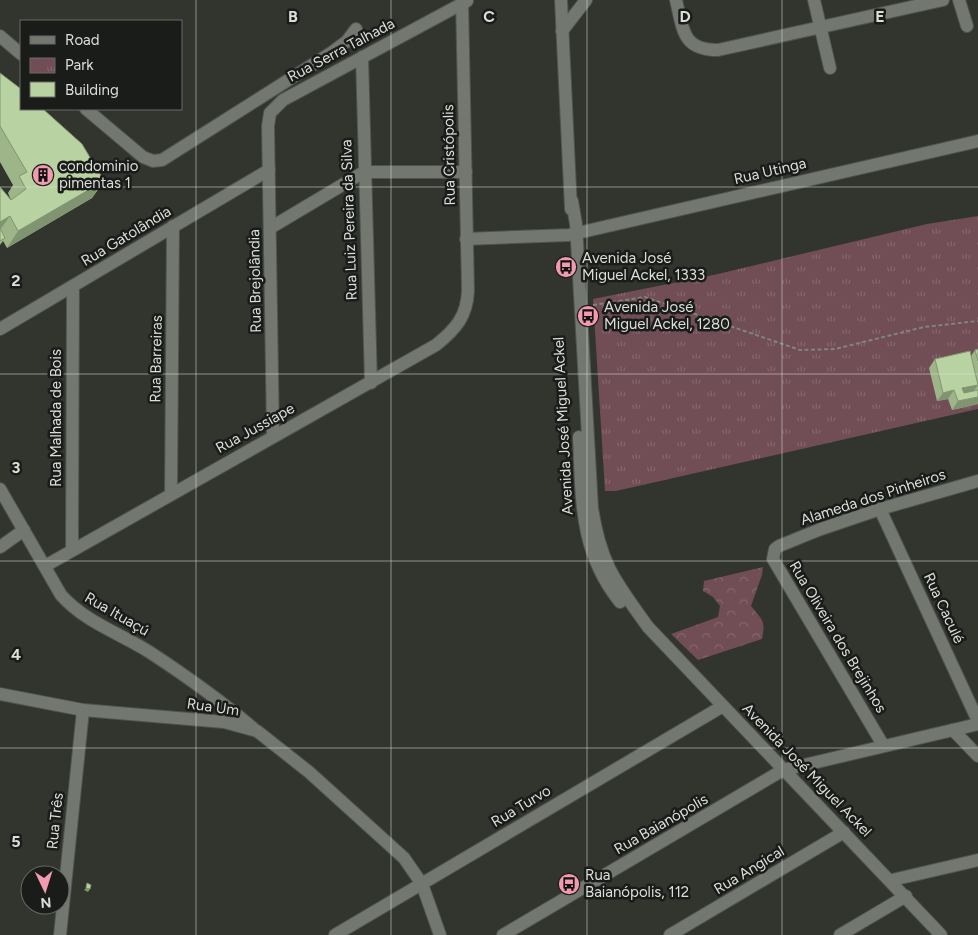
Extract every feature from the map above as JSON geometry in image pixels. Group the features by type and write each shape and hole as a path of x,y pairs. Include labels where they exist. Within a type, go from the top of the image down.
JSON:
{"street":[{"name":"Avenida José Miguel Ackel","path":"561,0 572,201 586,533 594,561 609,588 626,610 648,627"},
{"path":"562,31 586,0"},
{"path":"676,0 684,32 689,42 697,48 718,50 943,0"},
{"path":"814,0 830,68"},
{"path":"959,0 967,26"},
{"name":"Rua Serra Talhada","path":"268,126 270,113 283,100 464,1"},
{"name":"Rua Cristópolis","path":"464,1 468,306"},
{"path":"87,110 143,157 153,161 162,160 332,53 347,41 356,29"},
{"path":"0,36 20,53"},
{"name":"Rua Luiz Pereira da Silva","path":"362,57 370,383"},
{"name":"Rua Brejolândia","path":"268,126 274,436"},
{"name":"Rua Utinga","path":"466,239 573,235 978,140"},
{"name":"Rua Gatolândia","path":"0,329 269,170"},
{"path":"270,228 364,172 466,172"},
{"name":"Rua Barreiras","path":"171,493 173,226"},
{"name":"Avenida José Miguel Ackel","path":"573,235 580,307 591,486 596,531 610,572 621,591 648,627 783,770 892,880 941,935"},
{"name":"Rua Malhada de Bois","path":"72,286 72,550"},
{"name":"Rua Jussiape","path":"45,566 171,493 370,383 444,339 462,319 468,306"},
{"name":"Alameda dos Pinheiros","path":"779,546 880,509 978,481"},
{"name":"Rua Ituaçú","path":"0,489 61,595 72,607 85,617 150,652 222,702 257,731"},
{"name":"Rua Caculé","path":"880,509 978,723"},
{"path":"0,546 24,530"},
{"name":"Rua Oliveira dos Brejinhos","path":"779,546 775,550 773,559 883,745"},
{"name":"Rua Um","path":"0,694 83,710 213,721 257,731 309,772 404,858 422,884 440,935"},
{"path":"213,721 222,711 222,702"},
{"name":"Rua Turvo","path":"335,935 722,706"},
{"name":"Rua Três","path":"60,935 83,710"},
{"name":"Rua Baianópolis","path":"503,935 783,770 978,723"},
{"path":"952,730 978,756"},
{"name":"Rua Angical","path":"670,935 844,832"},
{"path":"892,880 978,860"},
{"path":"840,935 906,896"}],"path":[{"path":"580,307 645,297 800,350 835,349 924,327 978,321"}],"green space":[{"path":"978,216 978,409 616,491 605,491 593,299 718,274 927,224"},
{"path":"763,567 751,606 763,624 762,639 698,660 671,634 718,617 720,606 713,597 703,591 704,581"}],"building":[{"name":"condominio pimentas 1","path":"0,73 20,88 20,110 44,110 82,144 104,181 18,231 10,216 0,222 0,187 11,200 26,189 19,176 27,172 0,126"},
{"path":"0,228 5,238 0,241"},
{"path":"978,349 978,361 975,350"},
{"path":"970,351 978,385 962,388 964,393 978,390 978,397 958,401 954,390 943,393 935,359"},
{"path":"87,883 91,885 90,889 86,888"}],"place":[{"name":"condominio pimentas 1","path":"43,175"},
{"name":"Avenida José Miguel Ackel, 1333","path":"566,267"},
{"name":"Avenida José Miguel Ackel, 1280","path":"588,316"},
{"name":"Rua Baianópolis, 112","path":"569,884"}]}
